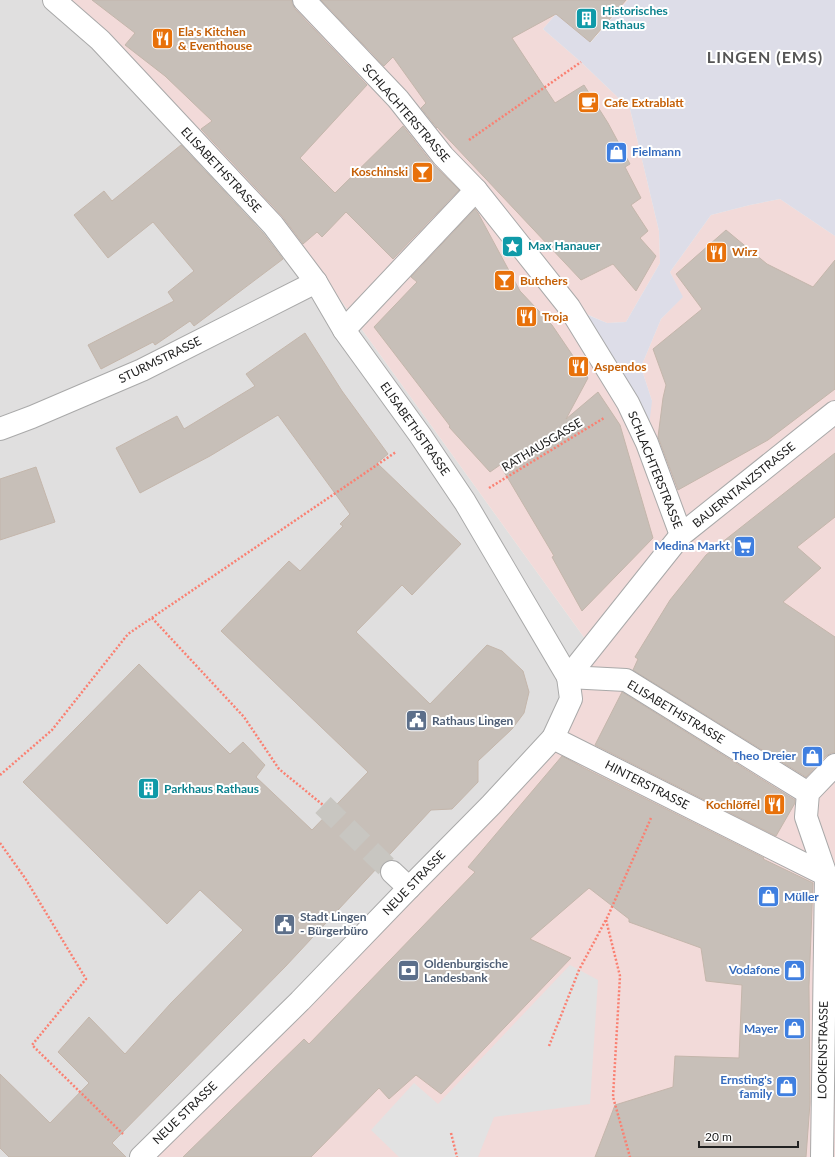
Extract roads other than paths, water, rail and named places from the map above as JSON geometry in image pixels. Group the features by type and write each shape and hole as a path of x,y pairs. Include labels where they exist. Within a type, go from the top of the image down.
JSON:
{"street":[{"name":"ELISABETHSTRASSE","path":"54,0 100,40 273,224 316,282 344,330 420,435 465,502 568,676 626,680 808,793"},
{"name":"SCHLACHTERSTRASSE","path":"304,0 398,99 442,156 476,190 569,307 628,403 647,443 681,535"},
{"path":"344,330 476,190"},
{"name":"STURMSTRASSE","path":"0,429 32,418 142,370 316,282"},
{"name":"BAUERNTANZSTRASSE","path":"568,676 681,535 835,412"},
{"name":"NEUE STRASSE","path":"142,1155 300,1001 408,888 491,806 553,738 571,699 568,676"},
{"name":"HINTERSTRASSE","path":"553,738 826,875"},
{"path":"808,793 835,765"},
{"name":"LOOKENSTRASSE","path":"808,793 806,816 826,875 822,1157"},
{"path":"392,872 408,888"}],"tunnel":[{"path":"323,805 392,872"}],"place":[{"name":"Historisches Rathaus","path":"586,18"},
{"name":"Ela's Kitchen & Eventhouse","path":"162,39"},
{"name":"Cafe Extrablatt","path":"589,103"},
{"name":"Fielmann","path":"617,152"},
{"name":"Koschinski","path":"423,172"},
{"name":"Max Hanauer","path":"512,246"},
{"name":"Wirz","path":"716,252"},
{"name":"Butchers","path":"505,281"},
{"name":"Troja","path":"527,317"},
{"name":"Aspendos","path":"579,367"},
{"name":"Medina Markt","path":"745,546"},
{"name":"Rathaus Lingen","path":"417,721"},
{"name":"Theo Dreier","path":"812,756"},
{"name":"Parkhaus Rathaus","path":"149,789"},
{"name":"Kochlöffel","path":"775,805"},
{"name":"Müller","path":"769,897"},
{"name":"Stadt Lingen - Bürgerbüro","path":"284,924"},
{"name":"Vodafone","path":"795,970"},
{"name":"Oldenburgische Landesbank","path":"409,971"},
{"name":"Mayer","path":"794,1029"},
{"name":"Ernsting's family","path":"787,1087"}],"district":[{"name":"LINGEN (EMS)","path":"765,57"}]}
